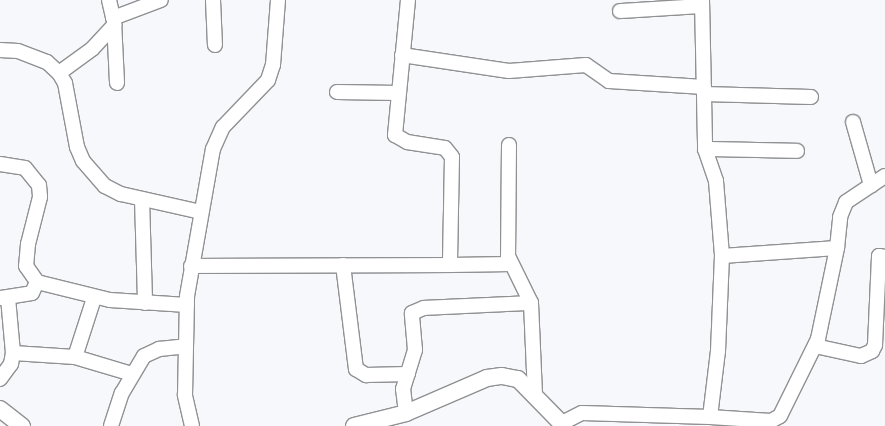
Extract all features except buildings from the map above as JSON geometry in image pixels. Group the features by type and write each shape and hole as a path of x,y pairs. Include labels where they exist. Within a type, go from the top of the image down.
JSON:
{"street":[{"path":"109,0 114,22 117,83"},
{"path":"59,73 92,49 114,22 161,0"},
{"path":"213,0 215,45"},
{"path":"192,426 185,395 187,305 191,266 201,212 218,137 230,118 268,80 273,65 278,0"},
{"path":"408,0 395,135 407,142 445,148 452,157 450,265"},
{"path":"620,11 702,3 705,149 716,181 722,256 718,351 710,417"},
{"path":"0,50 18,51 47,62 59,73 65,83 77,147 83,161 105,186 120,194 201,212"},
{"path":"402,55 509,71 586,65 609,81 704,90 810,96"},
{"path":"337,92 398,93"},
{"path":"853,122 871,185"},
{"path":"509,145 511,264 523,282 531,303 535,394"},
{"path":"705,149 797,151"},
{"path":"0,164 25,168 39,184 40,196 28,244 26,266 37,282 94,298 187,305"},
{"path":"354,426 406,413 487,378 518,379 535,394 563,425 582,413 771,421 780,416 815,346 837,248 840,217 846,202 885,176"},
{"path":"142,199 145,303"},
{"path":"722,256 837,248"},
{"path":"815,346 861,356 872,351 875,345 879,256 885,257"},
{"path":"191,266 511,264"},
{"path":"343,265 356,369 366,375 408,374"},
{"path":"0,379 12,364 14,353 4,298 32,293 37,282"},
{"path":"75,357 94,298"},
{"path":"406,413 403,389 416,350 410,319 416,309 531,303"},
{"path":"111,426 122,393 144,356 150,352 186,346"},
{"path":"14,353 75,357 132,374"},
{"path":"0,409 22,426"}]}
